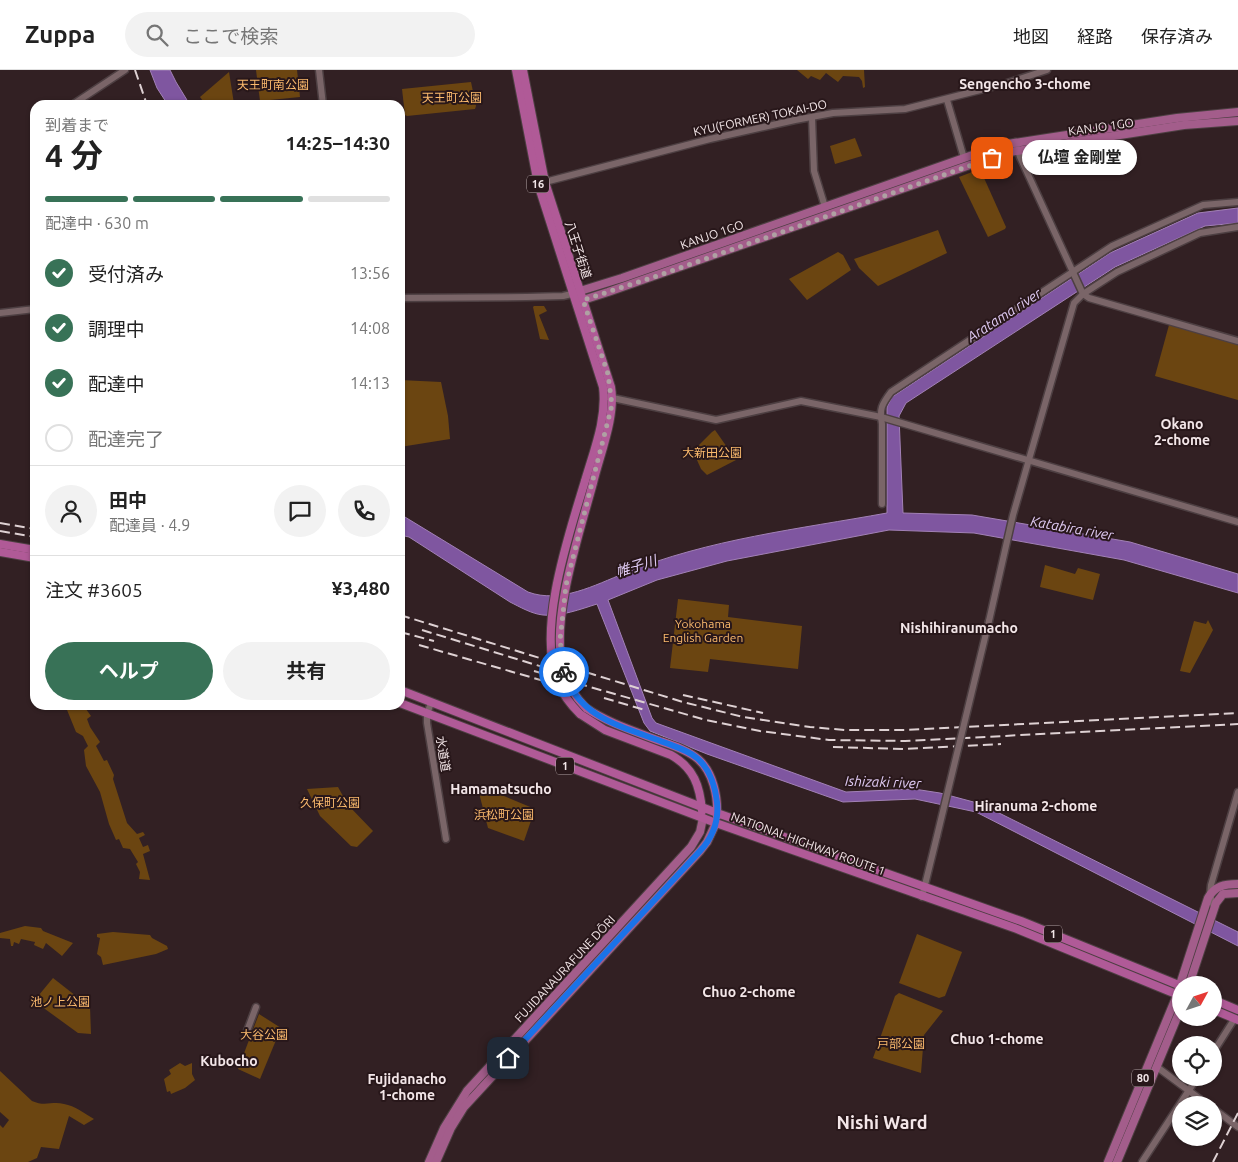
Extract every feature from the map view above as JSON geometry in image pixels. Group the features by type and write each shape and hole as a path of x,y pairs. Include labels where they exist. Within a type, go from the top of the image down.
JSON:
{"highway":[{"name":"八王子街道","path":"516,70 542,183 576,293 604,396 601,424 557,583 551,642 551,654 557,682 563,694 580,714 605,730 681,760 697,782 703,818"},
{"name":"八王子街道","path":"523,70 542,183"},
{"path":"583,300 608,374 613,398 610,417 566,585 560,640 562,667 571,690 586,708 609,722 675,746 697,758 712,781 717,813 716,823"},
{"path":"0,544 30,549"},
{"path":"0,552 30,557"},
{"name":"1","path":"405,692 717,813"},
{"name":"NATIONAL HIGHWAY ROUTE 1","path":"405,705 716,823 1017,929 1172,992"},
{"name":"NATIONAL HIGHWAY ROUTE 1","path":"717,813 1021,921 1172,982"},
{"path":"1222,1003 1238,1010"},
{"path":"1222,1013 1236,1019"}],"main road":[{"name":"KANJO 1GO","path":"1238,112 1177,118 1016,146 657,276 583,300 576,293 1001,145 1016,146 1184,125 1238,121"},
{"name":"FUJIDANAURAFUNE DŌRI","path":"429,1162 444,1128 467,1091 691,848 700,832 703,818"},
{"name":"FUJIDANAURAFUNE DŌRI","path":"436,1162 451,1128 464,1107 700,851 707,842 716,823"},
{"path":"1210,895 1219,886 1224,884 1238,884"},
{"name":"80","path":"1185,976 1202,930 1218,899 1223,894 1238,893"},
{"name":"80","path":"1210,895 1210,912"},
{"name":"80","path":"1191,976 1202,930"},
{"name":"80","path":"1108,1162 1172,1011"},
{"name":"80","path":"1116,1162 1174,1026"}],"street":[{"path":"80,100 125,70"},
{"path":"319,70 322,100"},
{"name":"KYU(FORMER) TOKAI-DO","path":"542,183 710,139 796,120 834,113 905,109 947,100 1047,70"},
{"path":"947,100 964,158"},
{"path":"812,118 814,172 826,207"},
{"path":"1016,146 1082,293 1238,341"},
{"path":"882,504 884,418 880,411 891,392 1073,274 1112,246 1203,205 1238,202"},
{"path":"922,896 1008,542 1012,518 1074,303 1082,293 1117,272 1200,233 1238,227"},
{"name":"KANJO 1GO","path":"405,298 488,298 576,293"},
{"path":"0,313 30,310"},
{"path":"604,396 716,420 801,401 884,418 1238,522"},
{"path":"426,714 431,703"},
{"name":"水道道","path":"426,714 446,839"},
{"path":"1210,895 1212,880 1238,792"},
{"path":"247,1031 256,1007"},
{"path":"1222,1039 1236,1019"},
{"path":"1157,1067 1196,1096"},
{"path":"1142,1162 1191,1086"},
{"path":"1222,1115 1238,1127"}],"green space":[{"name":"天王町南公園","path":"256,70 297,70 300,97 260,100"},
{"path":"797,70 864,70 865,87 863,88 859,77 843,76 838,82 826,73 820,80 811,76 808,79"},
{"path":"229,72 233,100 202,100 200,97"},
{"name":"天王町公園","path":"471,82 476,106 475,109 407,116 405,115 405,100 403,100 402,89"},
{"path":"855,138 862,156 835,164 830,146"},
{"path":"980,169 1006,227 988,237 959,177"},
{"path":"938,230 947,253 878,286 859,268 854,259"},
{"path":"838,252 843,255 851,270 807,300 789,279"},
{"path":"534,306 544,306 547,311 539,315 549,340 540,339"},
{"path":"1169,325 1238,344 1238,400 1155,376"},
{"path":"405,380 441,382 448,416 450,439 405,446"},
{"name":"大新田公園","path":"715,430 736,460 707,475 701,469 693,451"},
{"path":"1045,565 1075,574 1078,568 1100,574 1093,600 1040,587"},
{"name":"Yokohama English Garden","path":"678,599 729,605 728,617 802,626 798,669 710,659 708,672 670,668"},
{"path":"1208,620 1213,630 1190,673 1180,671 1194,621 1206,624"},
{"path":"67,710 87,710 91,716 87,719 90,727 100,742 96,746 104,761 107,760 114,775 113,779 127,823 137,834 143,832 145,835 139,838 143,847 148,845 150,851 143,854 150,880 139,879 140,872 136,864 138,862 130,849 123,848 119,839 116,840 109,824 100,792 86,766 84,750 88,746 83,736 76,732"},
{"name":"久保町公園","path":"338,787 348,805 373,831 357,847 351,846 320,816 307,789"},
{"name":"浜松町公園","path":"482,787 535,809 524,841 488,828 478,789"},
{"path":"25,926 41,928 43,931 73,943 62,956 46,943 43,949 34,945 35,942 21,939 19,944 14,942 13,946 11,946 10,939 0,938 0,933"},
{"path":"113,932 150,935 167,946 168,949 156,954 103,965 101,957 97,954 100,938 97,937 97,934"},
{"path":"917,934 962,952 945,996 939,998 899,983"},
{"name":"池ノ上公園","path":"53,978 90,1007 91,1034 78,1033 34,1001"},
{"name":"戸部公園","path":"899,993 943,1011 924,1035 921,1073 873,1058 895,996"},
{"name":"大谷公園","path":"259,1014 281,1028 260,1079 238,1069"},
{"path":"180,1063 185,1066 192,1063 192,1074 195,1080 185,1088 171,1094 170,1091 167,1092 164,1079 171,1074 169,1070"},
{"path":"0,1071 32,1101 41,1104 60,1103 68,1105 94,1119 84,1125 69,1116 59,1149 41,1147 37,1158 28,1162 0,1162 0,1125 3,1128 9,1120 0,1112"}],"shaded area":[{"path":"150,70 170,70 187,100 165,100 157,88"},
{"path":"1238,208 1238,223 1205,226 1115,267 906,403 899,416 903,513 972,515 1130,542 1238,574 1238,593 1124,560 974,533 889,530 727,561 657,580 608,600 652,718 656,723 846,792 914,789 940,793 981,804 1238,932 1238,946 976,812 915,799 843,802 707,754 650,731 644,723 597,604 556,615 530,612 510,602 405,536 405,517 528,592 552,596 577,592 657,561 722,543 887,513 887,407 892,397 1110,253 1198,213"}],"railway":[{"path":"135,70 145,100"},
{"path":"0,523 30,528"},
{"path":"0,531 30,536"},
{"path":"405,617 683,702 743,717 810,727 845,730 905,730 1238,713"},
{"path":"422,630 546,668"},
{"path":"405,633 434,641"},
{"path":"419,645 544,681"},
{"path":"534,671 706,720 760,731 829,740 905,741 1238,724"},
{"path":"683,695 763,713"},
{"path":"604,698 645,710"},
{"path":"833,747 903,749 1001,744"},
{"path":"1213,1162 1238,1113"}],"way so far":[{"path":"564,672 560,640 566,585 610,417 613,398 608,374 583,300 657,276 992,158"}],"place":[{"name":"仏壇 金剛堂","path":"992,158"}],"district":[{"name":"Sengencho 3-chome","path":"1025,84"},
{"name":"Okano 2-chome","path":"1182,432"},
{"name":"Nishihiranumacho","path":"959,628"},
{"name":"Hamamatsucho","path":"501,789"},
{"name":"Hiranuma 2-chome","path":"1036,806"},
{"name":"Chuo 2-chome","path":"749,992"},
{"name":"Chuo 1-chome","path":"997,1039"},
{"name":"Kubocho","path":"229,1061"},
{"name":"Fujidanacho 1-chome","path":"407,1088"},
{"name":"Nishi Ward","path":"882,1123"}],"route":[{"path":"508,1058 700,851 707,842 716,823 715,790 707,771 697,758 675,746 609,722 596,715 577,699 571,690 564,672"}],"water label":[{"name":"Aratama river","path":"1004,315"},
{"name":"Katabira river","path":"1072,528"},
{"name":"帷子川","path":"636,566"},
{"name":"Ishizaki river","path":"883,782"}]}
